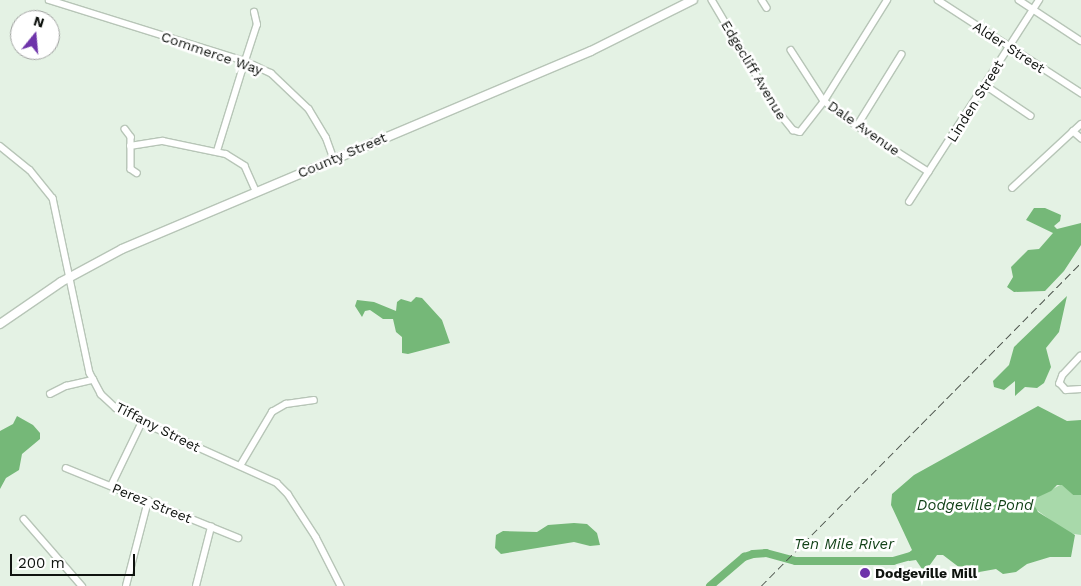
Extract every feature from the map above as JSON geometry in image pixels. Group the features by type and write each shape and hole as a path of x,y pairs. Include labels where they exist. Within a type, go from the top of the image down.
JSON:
{"main road":[{"name":"County Street","path":"0,324 69,278 137,242 591,51 693,0"}],"street":[{"name":"Commerce Way","path":"49,0 245,61 280,79 300,98 318,123 334,159"},
{"name":"Edgecliff Avenue","path":"712,0 787,125 793,130 802,132 824,101"},
{"path":"762,0 767,8"},
{"path":"824,101 887,0"},
{"name":"Alder Street","path":"938,0 1081,93"},
{"path":"1019,0 1081,41"},
{"name":"Linden Street","path":"909,202 1040,0"},
{"path":"245,61 257,25 254,12"},
{"name":"Dale Avenue","path":"791,50 824,101 857,126 929,172"},
{"path":"857,126 901,55"},
{"path":"217,152 242,70"},
{"path":"985,85 1031,116"},
{"path":"1012,188 1081,124"},
{"path":"125,129 130,134 130,167 136,174"},
{"path":"1073,131 1081,138"},
{"path":"130,146 163,140 217,152 237,159 245,166 256,191"},
{"name":"Tiffany Street","path":"0,146 30,170 52,198 93,380 110,403 142,422 270,478 284,489 316,537 341,586"},
{"path":"1081,356 1063,375 1061,386 1081,389"},
{"path":"50,394 66,386 93,380"},
{"path":"240,466 272,412 286,404 314,400"},
{"path":"111,486 142,422"},
{"name":"Perez Street","path":"66,468 238,538"},
{"path":"126,586 148,501"},
{"path":"24,518 82,586"},
{"path":"196,586 211,528"}],"shaded area":[{"path":"1062,484 1073,495 1081,495 1081,535 1068,533 1034,508 1034,499"}],"water":[{"path":"1034,208 1045,208 1061,215 1060,221 1054,226 1057,229 1081,223 1081,245 1064,271 1045,291 1014,292 1007,287 1013,277 1011,267 1028,250 1039,249 1053,233 1026,220"},
{"path":"1067,296 1059,332 1046,348 1051,367 1044,383 1037,388 1025,387 1015,396 1015,381 1004,390 994,387 993,381 1009,365 1014,347"},
{"path":"416,297 422,298 442,320 450,343 408,354 402,353 402,337 396,332 393,319 383,319 370,310 365,311 362,317 355,306 357,300 374,302 396,311 397,302 401,299 411,302"},
{"name":"Dodgeville Pond","path":"1038,406 1067,421 1081,420 1081,495 1073,495 1062,485 1057,485 1051,491 1034,499 1033,503 1038,512 1075,535 1071,557 1050,557 1027,564 1016,572 1003,574 996,569 968,574 943,555 937,555 927,569 922,569 916,560 909,561 906,555 912,550 891,505 892,494 914,475"},
{"path":"17,416 33,425 40,433 40,439 22,454 19,470 6,478 0,489 0,431 13,424"},
{"path":"587,524 597,533 600,545 590,546 574,542 501,554 495,548 496,535 503,531 537,532 548,525"}],"waterway":[{"name":"Ten Mile River","path":"710,586 744,557 753,554 766,553 796,561 893,561 917,554"}],"railway":[{"path":"761,586 1081,263"}],"place":[{"name":"Dodgeville Mill","path":"865,573"}]}
